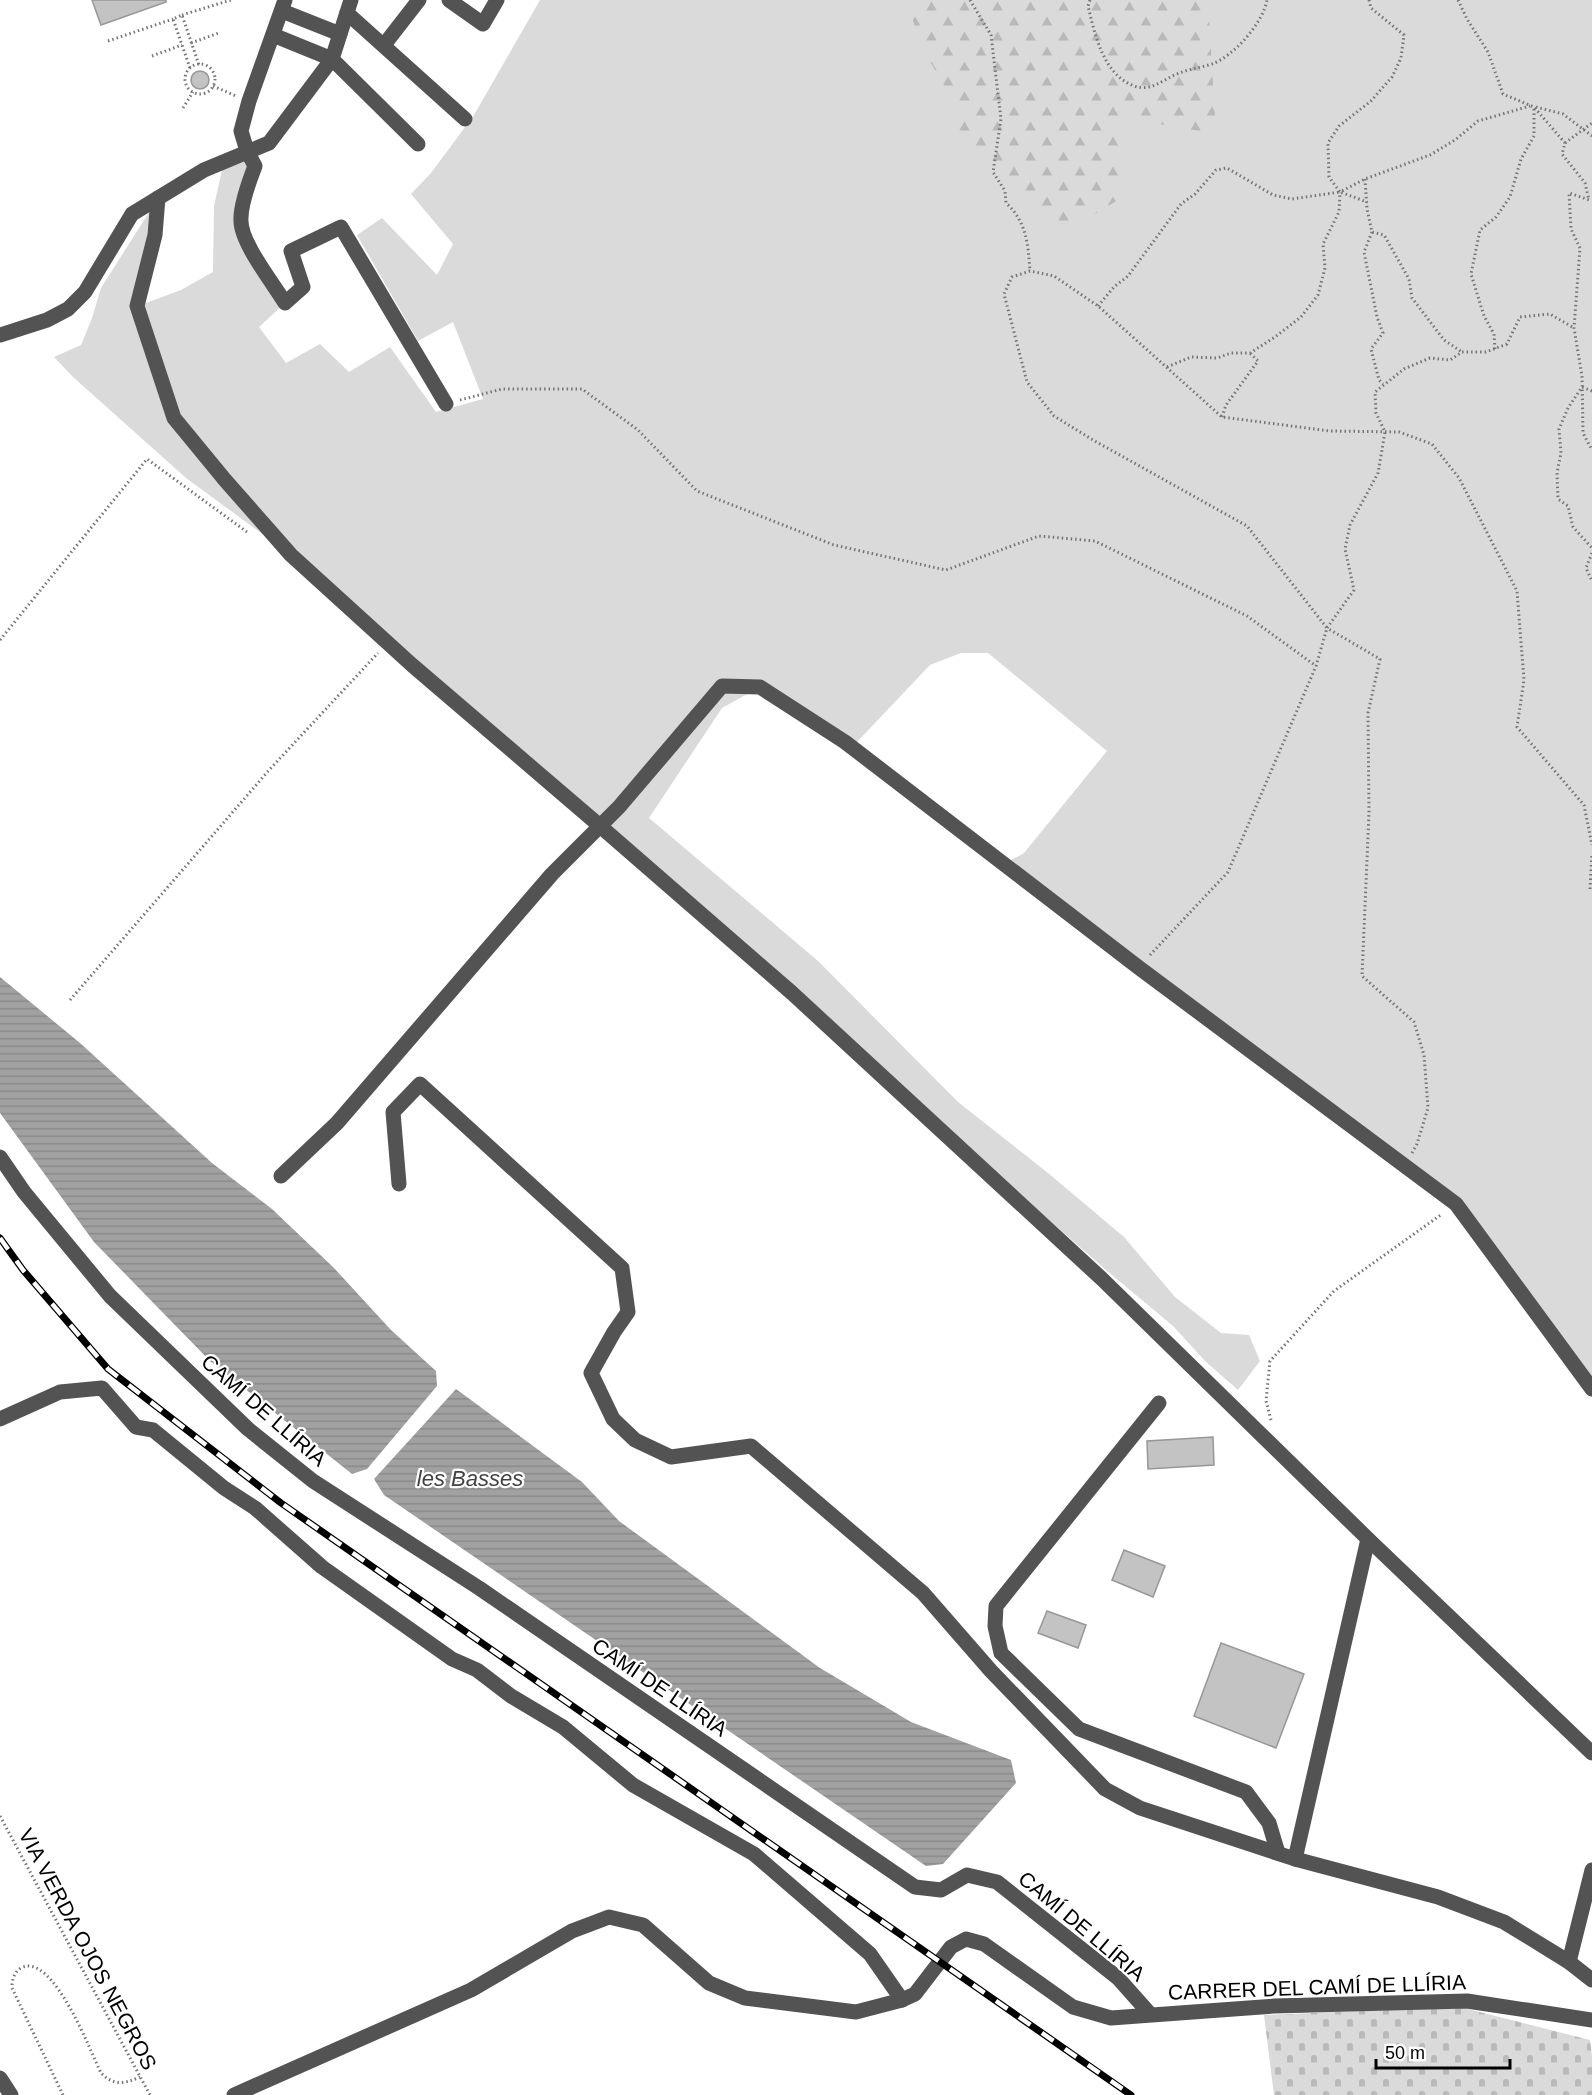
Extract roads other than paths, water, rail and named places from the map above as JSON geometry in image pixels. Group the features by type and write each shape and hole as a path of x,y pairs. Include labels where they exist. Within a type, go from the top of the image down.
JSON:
{"street":[{"path":"384,45 419,0"},
{"path":"449,0 483,24 497,0"},
{"path":"340,34 284,5 249,101 241,131 247,151 255,166 249,181 241,221 247,244 285,303 303,287 291,251 341,227 446,404"},
{"path":"0,335 46,320 68,309 85,292 132,214 204,170 269,142 332,59 349,7 384,45 465,119"},
{"path":"273,35 332,59 418,144"},
{"path":"158,198 155,235 137,306 174,418 291,555 388,643 792,993 1084,1263 1592,1753"},
{"path":"281,1176 337,1124 552,874 619,807 722,686 760,687 845,742 1138,968 1456,1204 1592,1389"},
{"path":"399,1184 393,1112 420,1084 622,1268 628,1312 591,1373 613,1419 635,1440 671,1457 751,1446 923,1593 991,1671 1105,1789 1140,1808 1278,1853 1438,1897 1504,1922 1569,1962 1592,1980"},
{"name":"CAMÍ DE LLÍRIA","path":"0,1157 24,1191 110,1296 248,1430 313,1481 479,1588 915,1887 941,1890 967,1875 997,1882 1118,1978 1150,2014"},
{"path":"0,1419 60,1392 102,1388 136,1427 153,1430 224,1488 255,1508 322,1568 452,1659 477,1670 511,1696 563,1727 633,1785 754,1854 870,1954 902,2000"},
{"path":"1159,1403 996,1605 994,1626 1001,1653 1079,1729 1246,1792 1269,1823 1278,1853"},
{"path":"1295,1858 1368,1539"},
{"path":"1569,1962 1592,1870"},
{"name":"CAMÍ DE LLÍRIA","path":"234,2095 471,1990 572,1931 609,1917 644,1925 710,1983 745,1998 856,2012 902,2000 915,1994 951,1947 966,1939 984,1944 1073,2007 1111,2018 1150,2014"},
{"name":"CARRER DEL CAMÍ DE LLÍRIA","path":"1150,2014 1274,2006 1467,2001 1592,2020"},
{"path":"0,2078 11,2095"}],"water":[{"name":"les Basses","path":"0,977 80,1043 212,1163 272,1209 334,1268 391,1330 436,1371 437,1386 367,1469 352,1474 210,1361 94,1242 0,1113"},
{"name":"les Basses","path":"456,1389 582,1482 619,1521 820,1668 911,1722 1011,1760 1016,1783 943,1864 926,1866 384,1495 374,1479"}],"railway":[{"path":"0,1238 23,1270 108,1369 281,1503 1131,2095"}]}
